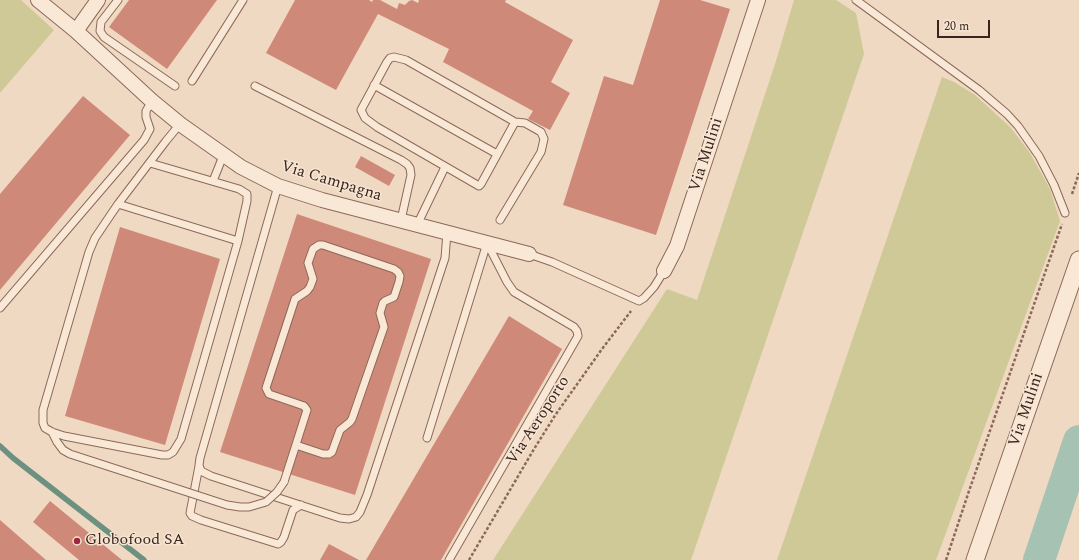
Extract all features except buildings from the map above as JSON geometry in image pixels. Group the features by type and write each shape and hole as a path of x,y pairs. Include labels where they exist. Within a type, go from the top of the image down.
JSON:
{"street":[{"name":"Via Campagna","path":"38,0 76,31 152,101 180,124 241,168 278,186 322,200 529,254"},
{"path":"76,31 98,0"},
{"name":"Via Mulini","path":"664,271 677,246 758,0"},
{"name":"Via Mulini","path":"975,560 1079,260"}],"lane":[{"path":"118,0 101,22 100,31 104,36 174,86"},
{"path":"192,81 243,0"},
{"path":"856,0 979,90 1011,118 1029,139 1039,156 1054,185 1065,213"},
{"path":"500,220 541,152 544,139 541,132 525,123 515,122 400,58 394,57 390,58 387,62 361,110 365,118 377,127 479,186 515,122"},
{"path":"374,85 497,154"},
{"path":"255,86 407,164 410,168 411,176 401,220"},
{"path":"0,308 144,140 150,129 146,117 146,111 152,101"},
{"path":"150,163 213,180 239,189 247,194 247,201 238,241 181,439 173,452 168,455 64,436 45,428 42,417 89,252 95,238 118,204 180,124"},
{"path":"213,180 223,156"},
{"path":"417,225 445,167"},
{"path":"278,186 200,458 190,513 192,516 201,520 278,544 284,537 293,510 301,505"},
{"path":"118,204 238,241"},
{"path":"199,466 201,470 211,476 340,518 349,519 356,517 360,512 370,487 445,258 447,232"},
{"path":"427,438 487,243"},
{"path":"449,560 578,336 574,327 514,292 507,282 487,243"},
{"path":"52,432 63,450 70,454 227,505 240,508 266,502 277,492 284,482 307,410 304,406 269,394 266,388 295,299 307,291 313,279 308,263 313,248 323,245 394,269 400,276 394,297 385,301 383,304 380,313 384,327 352,419 340,430 332,452 329,454 323,454 296,445"},
{"path":"529,254 552,262 639,300"},
{"name":"Via Mulini","path":"639,300 644,298 651,291 664,271"}],"path":[{"path":"946,560 1079,173"},
{"name":"Via Aeroporto","path":"469,560 526,462 556,414 639,300"}],"shaded area":[{"path":"0,0 21,0 54,30 0,93"},
{"path":"794,0 836,0 856,13 864,54 691,560 493,560 667,289 697,300 776,61"},
{"path":"942,77 954,82 975,95 1010,127 1030,153 1050,189 1060,221 936,560 777,560"}],"waterway":[{"path":"1039,560 1079,441"},
{"path":"0,446 13,458 144,560"}],"place":[{"name":"Globofood SA","path":"77,541"}]}
